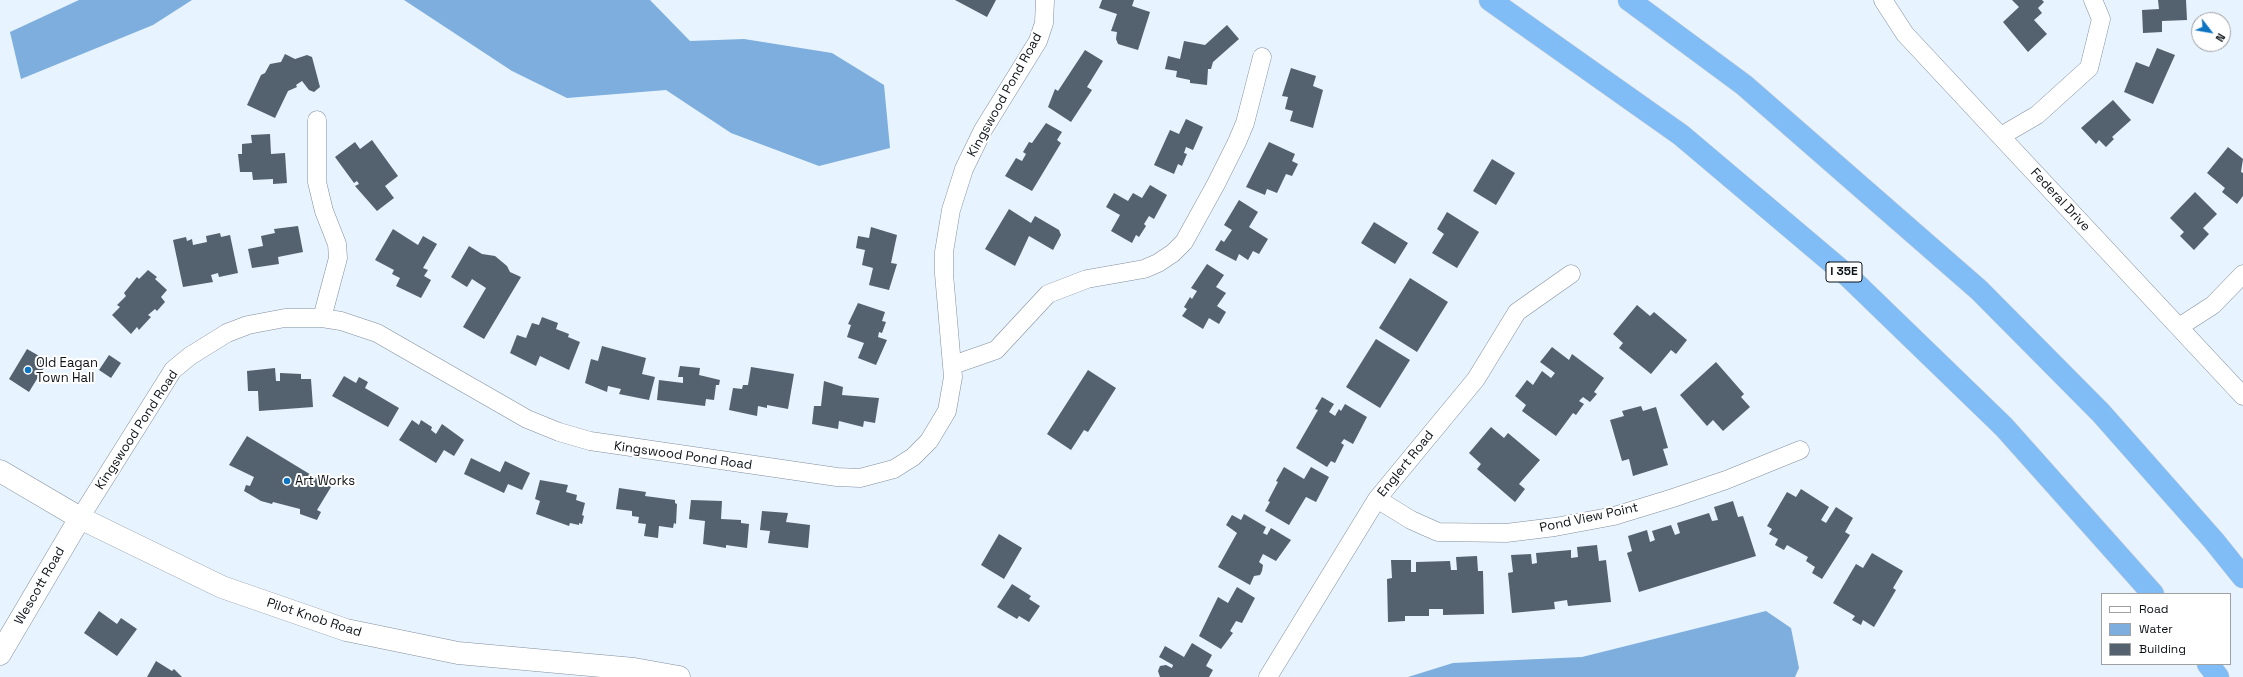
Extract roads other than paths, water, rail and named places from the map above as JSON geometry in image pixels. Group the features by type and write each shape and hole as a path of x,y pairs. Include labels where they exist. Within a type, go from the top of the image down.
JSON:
{"highway":[{"name":"I 35E","path":"1490,0 1681,135 1848,276 2004,427 2152,593"},
{"path":"1629,0 1744,85 1979,290 2101,413 2214,541 2243,577"},
{"path":"2209,665 2218,677"}],"main road":[{"name":"Pilot Knob Road","path":"0,471 80,518 222,587 346,630 458,653 634,669 679,677"},
{"name":"Wescott Road","path":"0,654 80,518"}],"street":[{"name":"Kingswood Pond Road","path":"80,518 173,370 190,356 227,333 248,324 285,318 322,318 347,323 377,333 527,419 559,432 590,441 622,447 837,477 871,476 894,469 913,457 937,431 947,411 953,388 953,365 944,274 944,252 951,210 964,169 976,143 1038,41 1044,23 1045,0"},
{"name":"Federal Drive","path":"1883,0 1905,34 2243,396"},
{"path":"2001,136 2037,115 2089,68 2101,19 2093,0"},
{"path":"953,365 996,350 1048,294 1087,279 1144,268 1158,263 1174,253 1184,242 1237,142 1245,123 1262,57"},
{"path":"317,120 317,182 324,211 336,244 338,258 322,318"},
{"name":"Englert Road","path":"1268,677 1323,584 1376,500 1476,379 1517,312 1571,274"},
{"path":"2179,327 2213,305 2243,274"},
{"name":"Pond View Point","path":"1376,500 1411,520 1438,532 1506,533 1555,527 1614,516 1726,480 1800,450"}],"water":[{"path":"79,0 192,0 153,25 21,79 10,32"},
{"path":"404,0 650,0 690,41 744,39 832,53 884,85 890,148 819,166 731,133 666,90 567,98 512,71"},
{"path":"1766,611 1791,628 1799,668 1795,677 1408,677 1453,663 1582,657"}],"place":[{"name":"Old Eagan Town Hall","path":"28,370"},
{"name":"Art Works","path":"287,481"}]}
